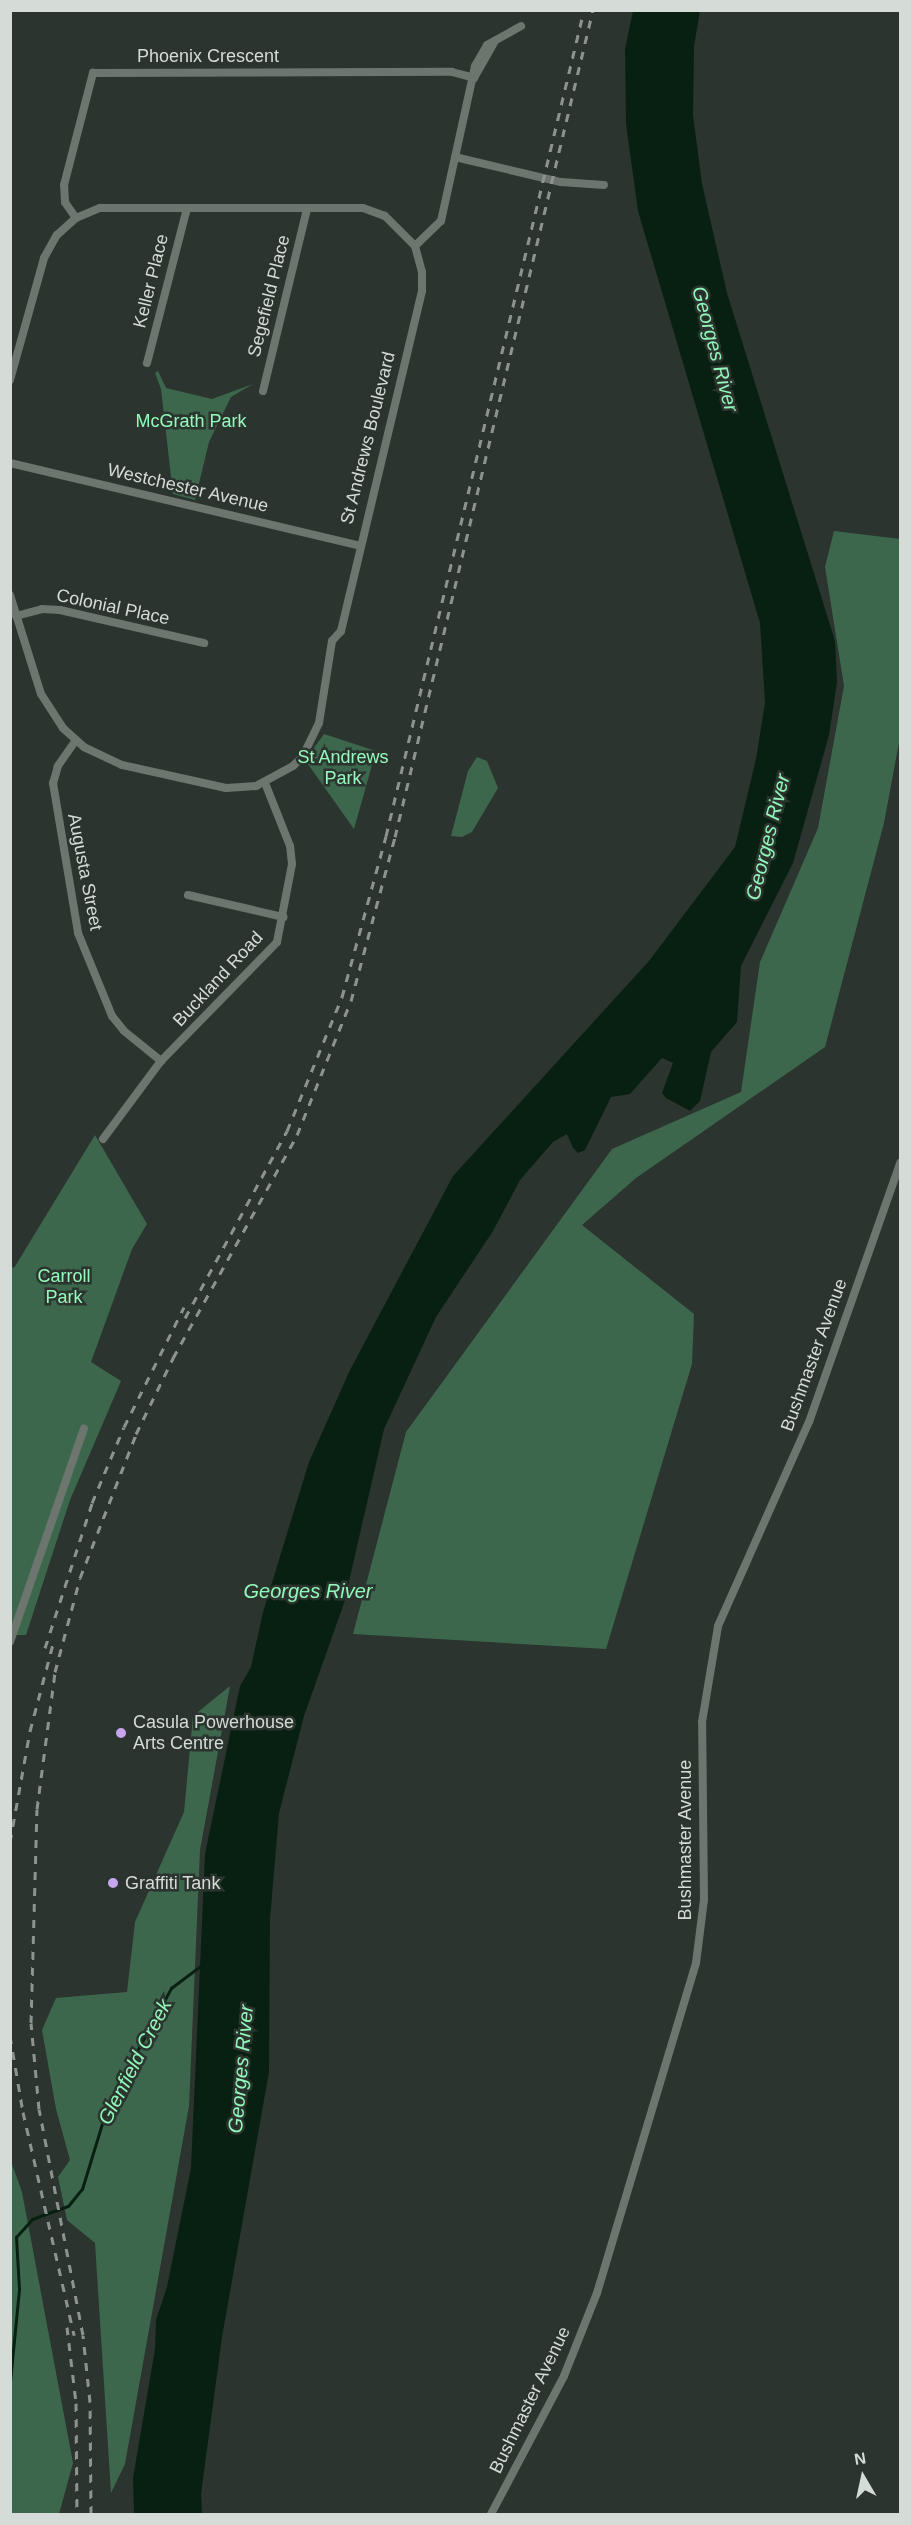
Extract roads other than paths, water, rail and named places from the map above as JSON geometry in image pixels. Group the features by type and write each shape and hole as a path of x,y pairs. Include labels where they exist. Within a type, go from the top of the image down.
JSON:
{"street":[{"path":"10,380 14,353 45,258 57,235 76,218 100,208 363,208 385,216 415,246 441,221 481,54 495,41 521,26"},
{"name":"Phoenix Crescent","path":"76,218 65,202 64,185 93,73 452,72 474,78"},
{"path":"455,157 561,182 604,185"},
{"name":"Keller Place","path":"147,363 187,208"},
{"name":"Segefield Place","path":"263,391 307,209"},
{"name":"St Andrews Boulevard","path":"10,595 41,694 63,728 100,756 133,768 226,788 265,783 303,756 319,723 333,640 341,631 358,545 422,291 422,272 415,246"},
{"name":"Westchester Avenue","path":"10,463 358,545"},
{"name":"Colonial Place","path":"16,616 42,609 60,610 204,643"},
{"name":"Augusta Street","path":"76,740 58,766 53,783 78,933 112,1016 161,1061"},
{"name":"Buckland Road","path":"103,1139 161,1061 270,953 277,942 292,864 290,846 265,783"},
{"path":"188,895 283,917"},
{"name":"Bushmaster Avenue","path":"491,2514 564,2376 597,2293 694,1974 704,1900 702,1722 718,1626 809,1422 900,1163"},
{"path":"10,1642 84,1428"}],"water":[{"name":"Georges River","path":"633,11 700,11 694,46 693,115 702,184 727,293 835,641 837,682 829,735 793,863 741,966 737,1022 711,1052 700,1101 690,1111 666,1098 662,1093 673,1063 662,1058 630,1094 611,1097 585,1150 578,1153 573,1148 567,1134 553,1142 520,1180 493,1231 436,1317 384,1429 344,1603 304,1716 279,1813 270,1919 269,2072 222,2337 201,2494 202,2514 134,2514 133,2478 155,2349 156,2320 167,2287 191,2168 205,1854 240,1686 251,1667 263,1612 309,1462 350,1370 453,1176 649,961 735,847 756,759 765,703 760,623 638,211 626,124 625,49"}],"waterway":[{"name":"Glenfield Creek","path":"10,2381 19,2289 16,2237 32,2219 68,2206 82,2189 105,2114 136,2053 171,1988 200,1966"}],"railway":[{"path":"185,1318 287,1131 342,997 386,836 584,10"},
{"path":"91,2514 90,2402 83,2335 39,2109 31,2023 37,1809 55,1672 80,1578 136,1434 173,1358 297,1135 351,1001 395,837 593,10"},
{"path":"45,1648 92,1503 124,1427 184,1307"},
{"path":"10,1842 30,1731 54,1640"},
{"path":"10,2036 23,2112 74,2335"},
{"path":"67,2327 76,2403 77,2514"}],"place":[{"name":"Casula Powerhouse Arts Centre","path":"121,1733"},
{"name":"Graffiti Tank","path":"113,1883"}],"park label":[{"name":"McGrath Park","path":"191,421"},
{"name":"St Andrews Park","path":"343,768"},
{"name":"Carroll Park","path":"64,1287"}]}
